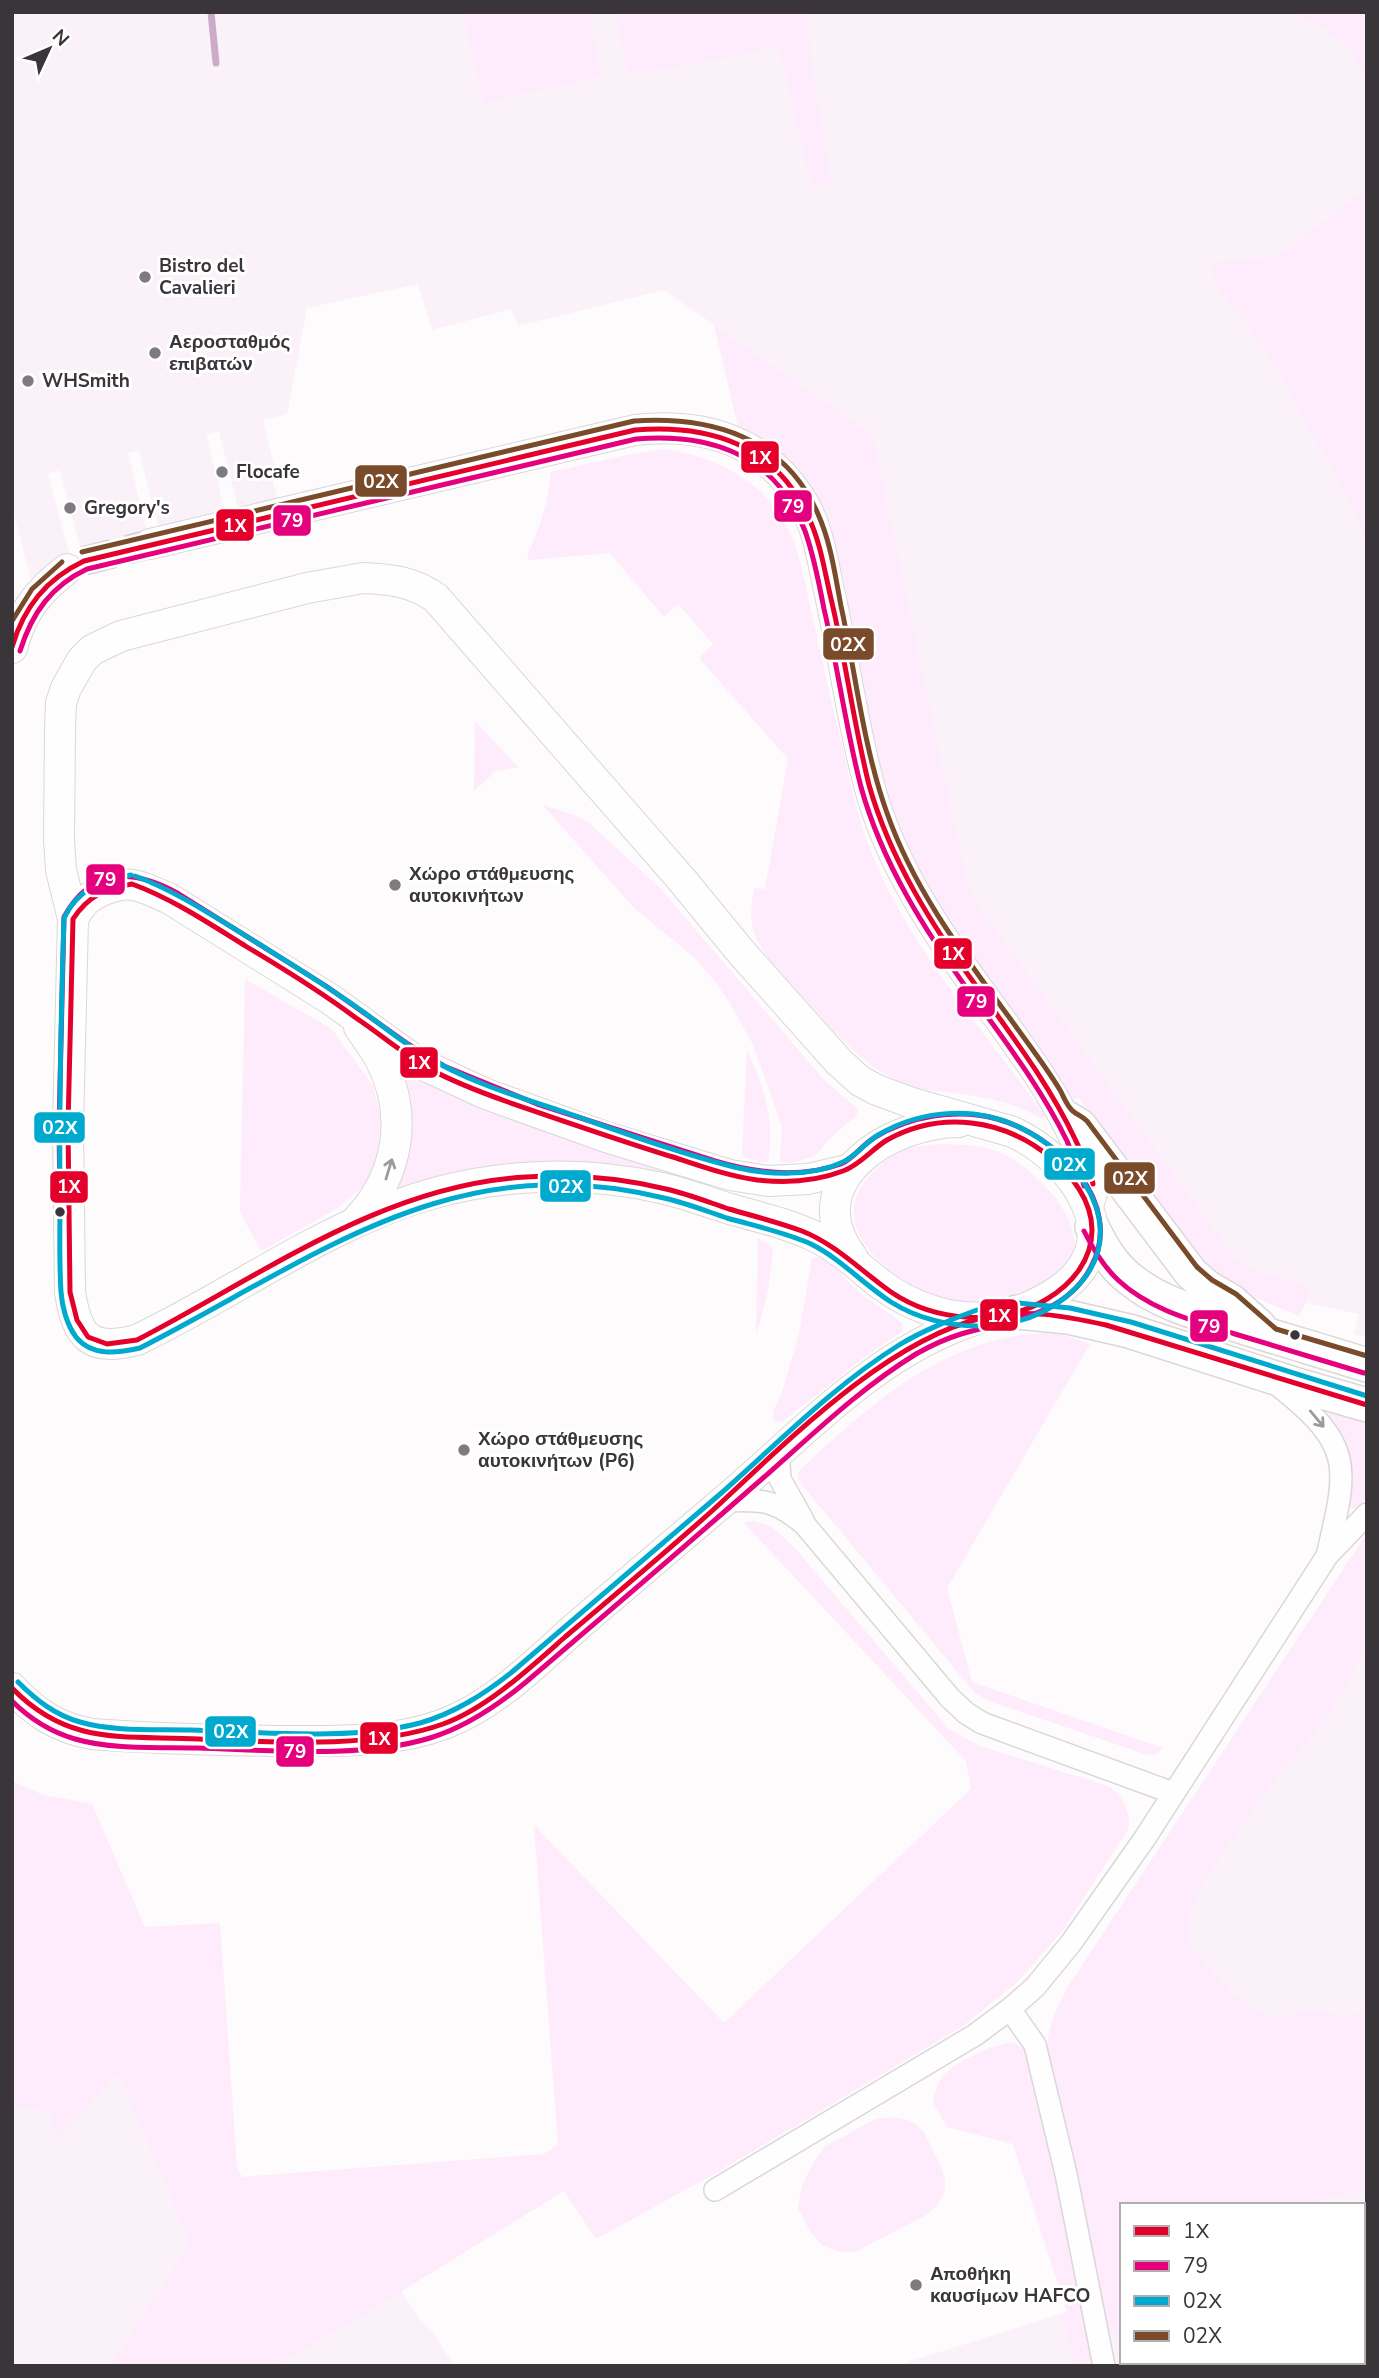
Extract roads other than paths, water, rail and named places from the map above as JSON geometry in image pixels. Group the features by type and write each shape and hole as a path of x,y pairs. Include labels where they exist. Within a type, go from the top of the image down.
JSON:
{"main road":[{"path":"1067,1118 1080,1126 1191,1273 1207,1287 1231,1301 1272,1337"},
{"path":"1090,1216 1100,1244 1118,1269 1141,1287 1189,1311 1367,1365"},
{"path":"1017,1312 1068,1317 1106,1325 1367,1405"}],"street":[{"path":"12,1688 43,1717 72,1731 129,1737 354,1741 386,1738 444,1724 494,1696 662,1556 811,1421 889,1361 946,1329 980,1318 1017,1312 1045,1300 1073,1278 1088,1256 1092,1243 1092,1177 1067,1118 934,925 902,871 880,819 867,776 840,638 815,531 806,509 792,489 759,455 737,442 710,433 678,427 655,428 614,434 150,544"},
{"path":"12,648 26,609 46,585 74,565"},
{"path":"980,1318 943,1314 906,1301 827,1243 788,1226 661,1188 580,1178 485,1181 404,1203 352,1225 137,1340 108,1344 82,1334 74,1317 70,1292 68,1126 73,919 61,870 59,840 61,703 82,660 105,642 121,636 307,589 363,578 390,579 419,586 436,598 682,880 741,952 846,1068 860,1081 877,1090 1013,1132 1042,1149 1069,1175 1090,1216"},
{"path":"73,919 83,903 98,893 132,884 170,899 349,1012 417,1062 486,1094 606,1137 751,1179 808,1179 851,1170"},
{"path":"349,1012 383,1066 394,1097 397,1119 391,1164 383,1187 352,1225"},
{"path":"855,1261 838,1237 834,1207 840,1185 851,1170 878,1145 906,1132 952,1122 981,1123"},
{"path":"1265,1375 1316,1416 1335,1445 1342,1476 1341,1495 1327,1556"},
{"path":"778,1451 780,1479 805,1525"},
{"path":"724,1501 754,1499 788,1510 805,1525 940,1686 966,1713 982,1723 1142,1779 1173,1793"},
{"path":"715,2190 975,2035 1035,1987 1071,1942 1173,1793 1327,1556 1367,1514"},
{"path":"1010,2009 1035,2045 1066,2174 1104,2366"}],"waterway":[{"path":"211,12 216,63"}],"tunnel":[{"path":"84,561 150,544"}],"place":[{"name":"Bistro del Cavalieri","path":"145,277"},
{"name":"Αεροσταθμός επιβατών","path":"155,353"},
{"name":"WHSmith","path":"28,381"},
{"name":"Flocafe","path":"222,472"},
{"name":"Gregory's","path":"70,508"},
{"name":"Χώρο στάθμευσης αυτοκινήτων","path":"395,885"},
{"name":"Χώρο στάθμευσης αυτοκινήτων (P6)","path":"464,1450"},
{"name":"Αποθήκη καυσίμων HAFCO","path":"916,2285"}]}
